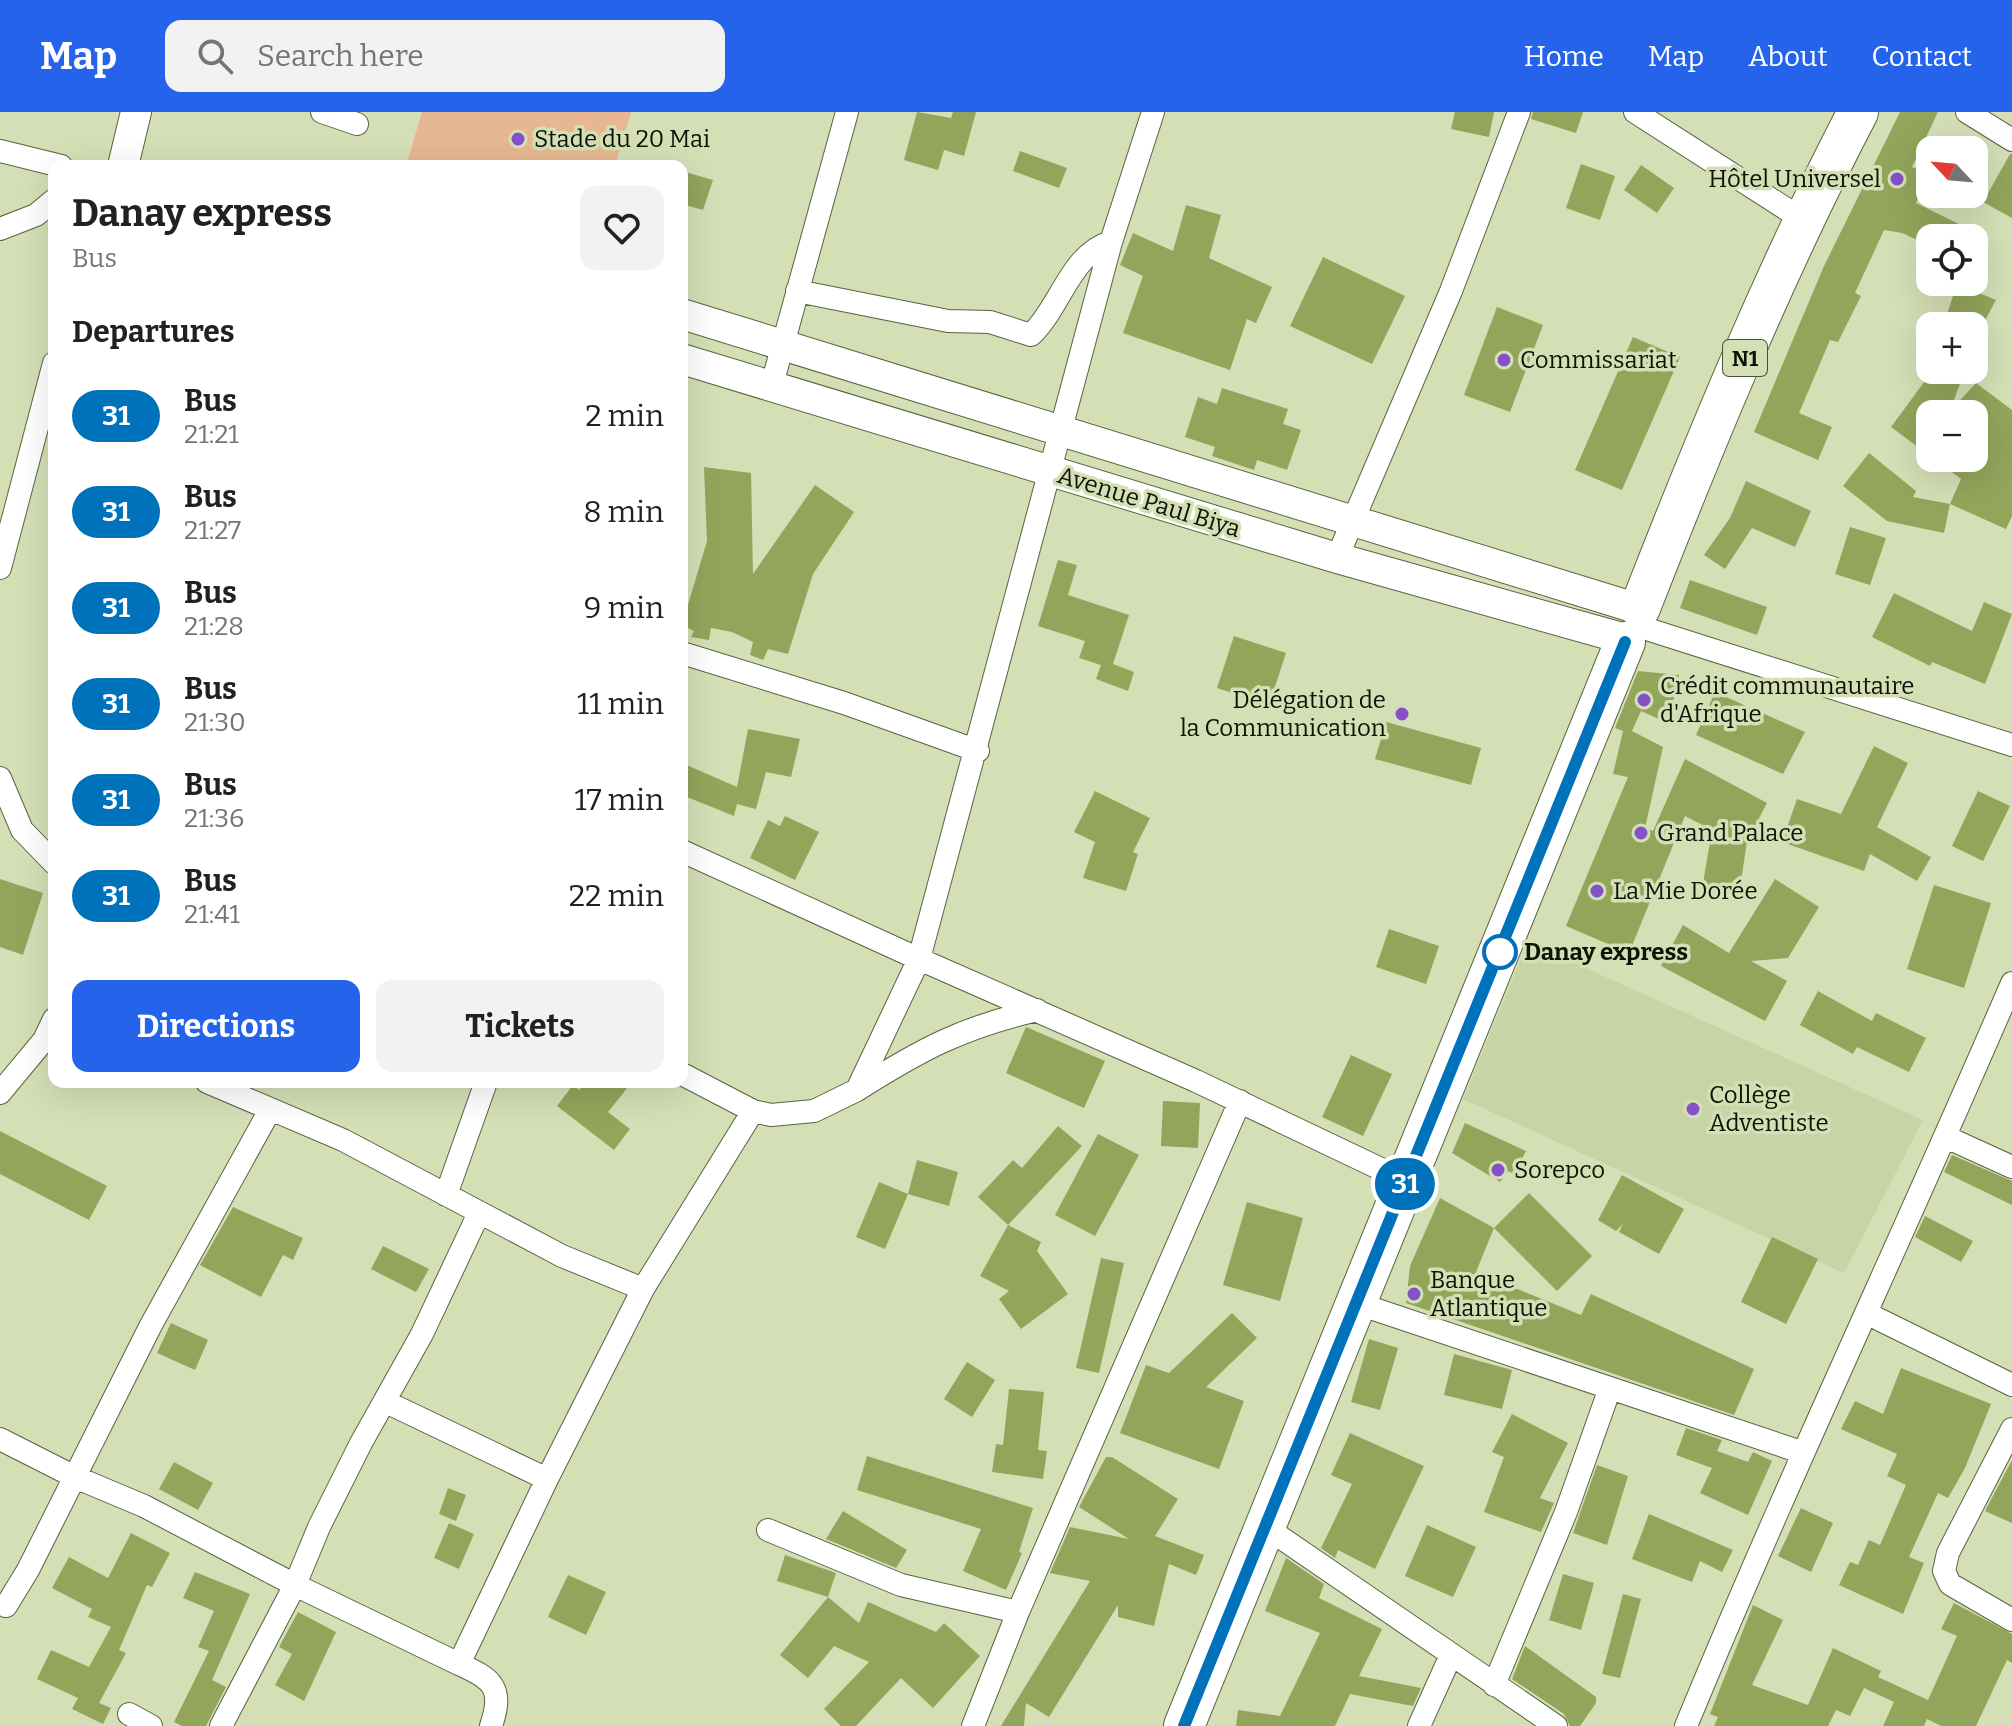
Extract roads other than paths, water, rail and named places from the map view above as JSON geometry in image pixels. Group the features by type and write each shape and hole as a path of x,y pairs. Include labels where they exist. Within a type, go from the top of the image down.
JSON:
{"highway":[{"name":"N1","path":"1184,1726 1632,625 1805,221 1858,112"}],"street":[{"path":"124,160 136,112"},
{"path":"322,112 357,124"},
{"path":"771,388 847,112"},
{"path":"857,1090 919,959 978,751 1111,242 1153,112"},
{"path":"1337,558 1451,291 1519,112"},
{"path":"1635,112 1805,221"},
{"path":"1967,112 2012,140"},
{"path":"0,151 48,163"},
{"path":"0,229 36,215 48,205"},
{"path":"797,291 948,321 990,322 1031,335 1047,320 1081,263 1096,246 1111,242"},
{"path":"688,316 1060,429 1351,522 1632,625 2012,745"},
{"name":"Avenue Paul Biya","path":"688,361 1337,558 1632,625"},
{"path":"0,568 48,386"},
{"path":"688,655 844,703 978,751"},
{"path":"0,778 22,830 48,857"},
{"path":"688,854 1240,1101 1406,1181"},
{"path":"1686,1726 1801,1452 1946,1137 2012,983"},
{"path":"688,1077 753,1111 782,1115 814,1111 857,1090 948,1036 981,1023 1037,1010"},
{"path":"0,1093 48,1032"},
{"path":"220,1088 343,1140 562,1256 643,1289"},
{"path":"446,1195 484,1088"},
{"path":"973,1726 1018,1612 1240,1101"},
{"path":"6,1606 151,1325 270,1110"},
{"path":"459,1664 547,1479 643,1289 753,1111"},
{"path":"1946,1137 2012,1167"},
{"path":"221,1726 295,1585 325,1514 386,1402 479,1213"},
{"path":"1356,1303 1801,1452"},
{"path":"1866,1313 2012,1385"},
{"path":"1494,1685 1566,1512 1610,1388"},
{"path":"386,1402 547,1479"},
{"path":"2012,1429 1948,1553 1944,1571 1950,1584 2012,1620"},
{"path":"0,1439 75,1477 144,1506 295,1585 485,1676 496,1689 497,1710 491,1726"},
{"path":"1264,1526 1556,1726"},
{"path":"768,1530 901,1585 1018,1612"},
{"path":"1419,1726 1451,1655"},
{"path":"129,1714 151,1726"}],"place":[{"name":"Stade du 20 Mai","path":"518,139"},
{"name":"Hôtel Universel","path":"1897,179"},
{"name":"Commissariat","path":"1504,360"},
{"name":"Crédit communautaire d'Afrique","path":"1644,700"},
{"name":"Délégation de la Communication","path":"1402,714"},
{"name":"Grand Palace","path":"1641,833"},
{"name":"La Mie Dorée","path":"1597,891"},
{"name":"Danay express","path":"1500,952"},
{"name":"Collège Adventiste","path":"1693,1109"},
{"name":"Sorepco","path":"1498,1170"},
{"name":"Banque Atlantique","path":"1414,1294"}]}
